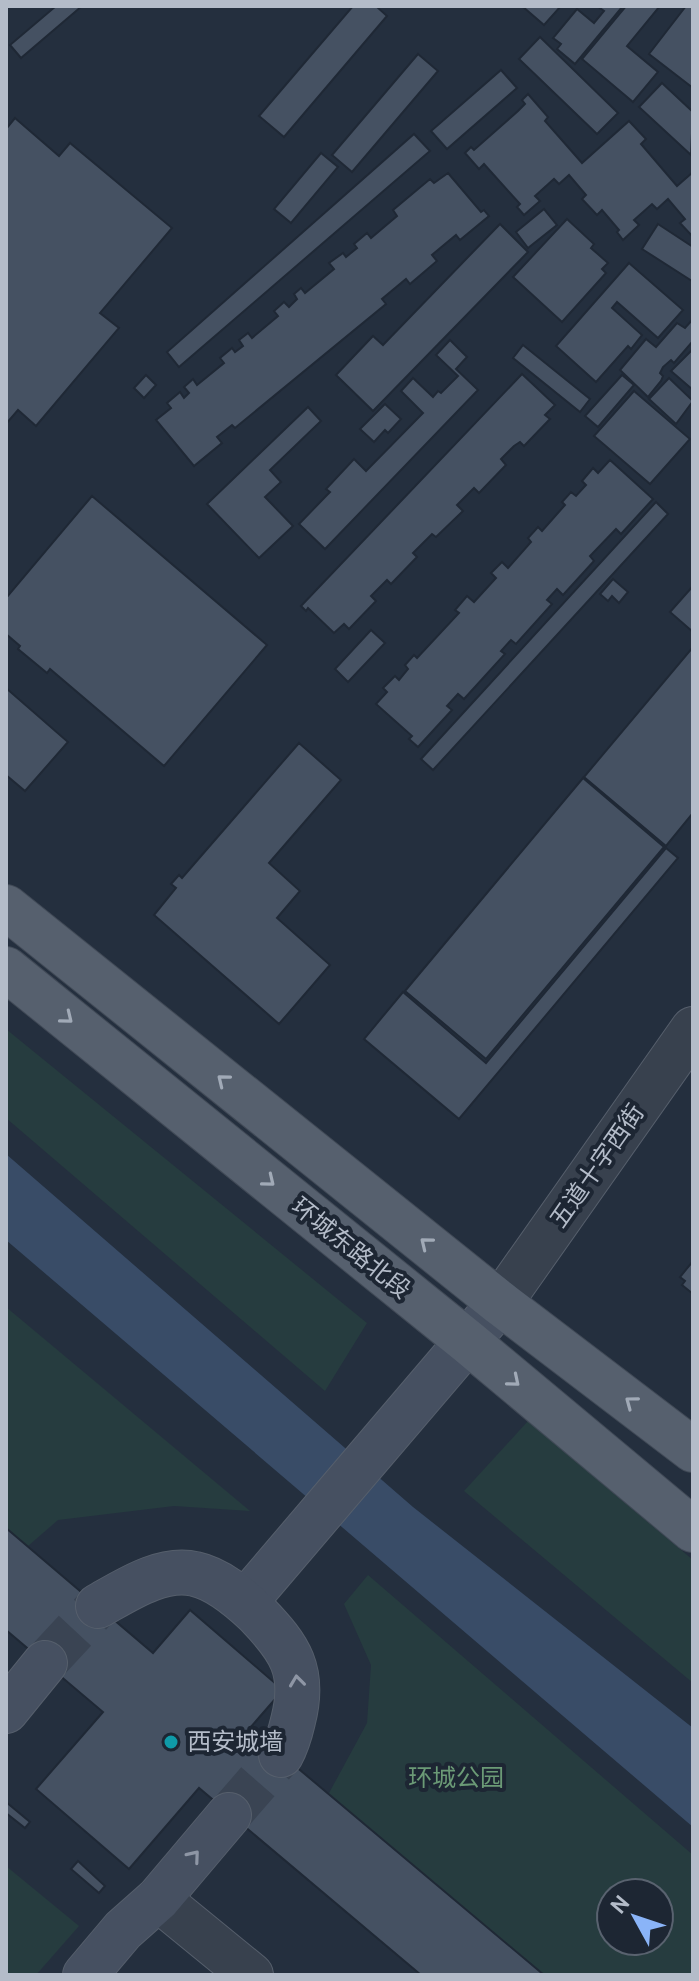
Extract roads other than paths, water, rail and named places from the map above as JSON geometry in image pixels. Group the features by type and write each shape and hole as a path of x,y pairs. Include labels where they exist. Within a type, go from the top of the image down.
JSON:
{"main road":[{"name":"环城东路北段","path":"6,907 500,1303 693,1450"},
{"name":"环城东路北段","path":"6,969 468,1342 693,1530"},
{"path":"245,1602 500,1303"},
{"path":"98,1606 155,1576 194,1573 225,1587 245,1602 280,1638 296,1669 299,1698 288,1743 281,1755"},
{"path":"6,1711 45,1663"},
{"path":"85,1975 123,1930 158,1899 229,1815"}],"street":[{"name":"五道十字西街","path":"500,1303 693,1029"},
{"path":"158,1899 251,1975"}],"water":[{"path":"6,1154 413,1507 693,1728 693,1827 6,1240"}],"tunnel":[{"path":"45,1663 98,1606"},
{"path":"229,1815 281,1755"}],"place":[{"name":"西安城墙","path":"171,1742"}],"park label":[{"name":"环城公园","path":"456,1778"}]}
